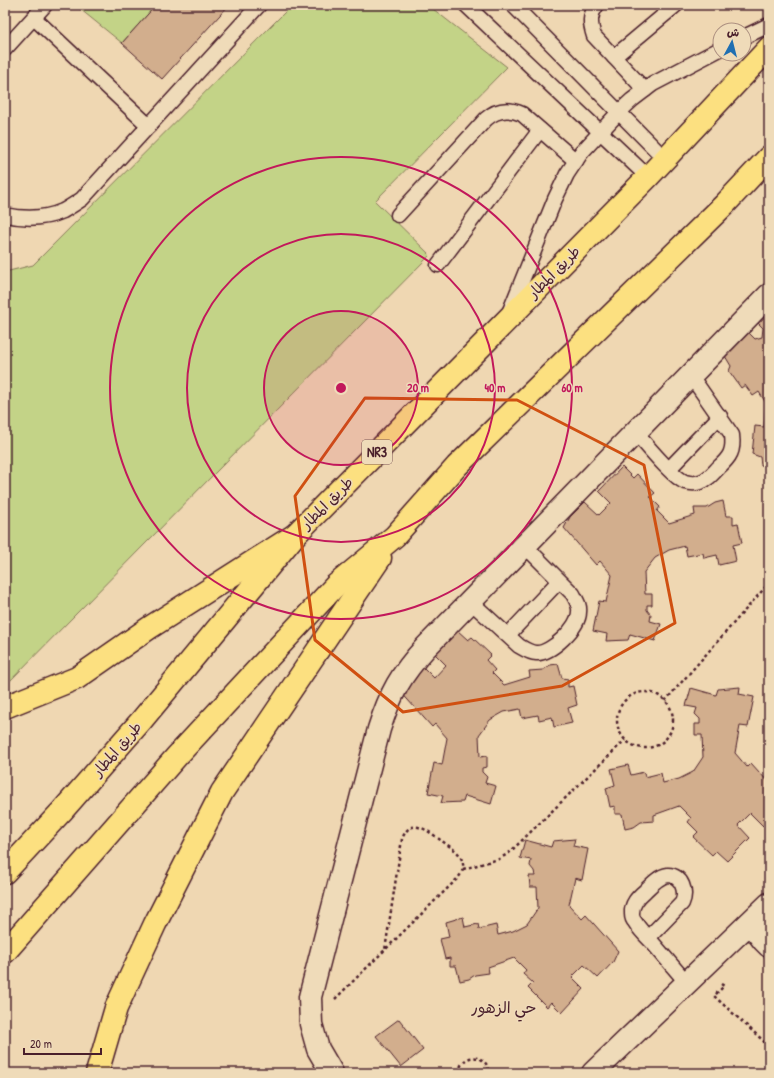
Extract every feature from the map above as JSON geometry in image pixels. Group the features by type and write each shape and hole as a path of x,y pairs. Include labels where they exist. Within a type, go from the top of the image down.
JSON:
{"highway":[{"name":"طريق المطار","path":"5,872 62,811 141,721 295,535 648,177 769,48"},
{"path":"97,1073 116,1008 155,924 222,792 395,536 457,466 724,205 769,157"},
{"path":"5,707 77,678 149,628 295,535"},
{"path":"5,952 177,756 336,585 395,536"}],"street":[{"path":"332,1073 318,1050 311,1024 310,997 315,971 386,706 396,684 409,665 470,601 769,295"},
{"path":"593,1073 769,904"},
{"path":"750,923 769,946"}],"lane":[{"path":"5,49 45,5"},
{"path":"5,215 22,218 44,216 62,211 82,199 259,5"},
{"path":"466,5 648,177"},
{"path":"513,5 665,159"},
{"path":"597,5 591,17 591,27 594,36 645,90"},
{"path":"614,57 676,5"},
{"path":"34,18 149,126"},
{"path":"752,34 769,25"},
{"path":"505,323 555,199 567,174 581,153 619,112 645,90 653,84 712,53"},
{"path":"398,215 491,114 504,110 514,110 522,114 576,161"},
{"path":"438,265 540,130"},
{"path":"635,432 669,469 684,481 692,483 700,482 707,478 726,461 731,453 733,444 732,435 691,376"},
{"path":"669,469 720,416"},
{"path":"470,601 508,636 527,651 536,654 545,652 553,648 567,634 577,621 579,612 578,602 573,594 524,545"},
{"path":"508,636 559,581"},
{"path":"648,938 687,984"}],"path":[{"path":"665,701 769,583"},
{"path":"648,692 658,695 665,701 671,709 673,718 672,728 668,737 661,744 652,748 642,748 632,746 624,740 619,732 617,722 618,713 622,704 629,697 638,693 648,692"},
{"path":"463,869 499,860 509,853 624,740"},
{"path":"311,1024 458,878 463,869 461,856 424,828 413,827 408,829 404,833 402,839 385,950"},
{"path":"704,967 724,986 714,996 769,1046"},
{"path":"459,1073 461,1064 468,1058 477,1057 485,1062 489,1070 488,1073"},
{"path":"363,1073 369,1069 373,1073"}],"highlighted area":[{"path":"365,398 517,400 644,465 675,623 562,686 403,712 315,640 295,496"}],"green space":[{"path":"75,5 156,5 122,43"},
{"path":"292,5 428,5 507,67 375,201 430,255 5,686 5,272 33,265"}],"building":[{"path":"156,5 229,5 162,79 122,43"},
{"path":"5,31 11,36 5,42"},
{"path":"769,308 769,467 761,465 760,457 752,454 755,426 764,427 766,403 759,392 753,396 745,385 741,388 729,371 731,366 725,356 748,332 755,339 762,337 763,328 756,321"},
{"path":"622,467 633,478 637,474 655,493 650,497 660,507 657,511 669,523 695,515 694,508 707,508 715,503 723,501 726,516 733,516 733,524 738,523 742,543 733,545 736,561 719,565 717,555 704,558 703,553 687,556 685,546 669,550 655,558 644,572 645,594 652,594 652,605 647,605 647,610 651,615 650,621 661,624 655,641 630,634 628,640 606,641 607,634 593,631 599,601 606,602 612,575 600,561 596,565 564,528 570,517 585,502 599,515 611,503 599,491"},
{"path":"457,630 468,640 472,637 491,655 486,660 495,670 492,673 504,685 530,677 529,671 543,670 550,665 558,664 562,678 568,679 568,687 573,686 577,705 568,708 572,723 554,727 552,717 539,720 538,715 522,718 520,709 504,712 490,720 479,735 480,757 487,756 487,767 482,768 482,772 487,777 485,783 496,786 491,804 465,796 463,802 441,803 443,796 428,793 434,763 442,765 447,738 435,724 432,727 399,690 420,664 434,678 446,665 434,653"},
{"path":"740,687 739,694 754,697 748,727 740,726 735,753 747,767 751,763 769,783 769,820 763,826 750,813 738,825 750,838 727,861 716,851 712,855 693,837 698,832 688,822 691,818 679,806 654,815 654,821 641,822 634,827 625,829 622,814 615,814 615,806 610,807 606,788 615,785 611,769 628,765 631,775 644,772 645,777 661,773 663,783 679,779 693,772 703,757 702,735 695,735 695,724 700,724 700,719 695,714 697,708 686,706 691,688 716,695 718,689"},
{"path":"575,839 573,846 588,849 582,880 575,878 569,905 582,919 586,915 618,951 613,962 598,978 584,965 572,977 584,989 562,1013 551,1002 547,1007 528,988 533,983 523,974 526,970 514,958 488,967 489,973 475,975 469,979 460,981 456,966 450,966 450,958 445,959 440,939 449,937 446,922 463,917 465,927 478,924 479,929 496,925 498,935 513,931 527,924 538,908 537,887 530,887 529,876 535,876 534,871 530,866 531,860 520,858 525,840 551,847 553,841"},
{"path":"399,1019 423,1050 401,1067 376,1036"}],"district":[{"name":"حي الزهور","path":"504,1007"}]}
